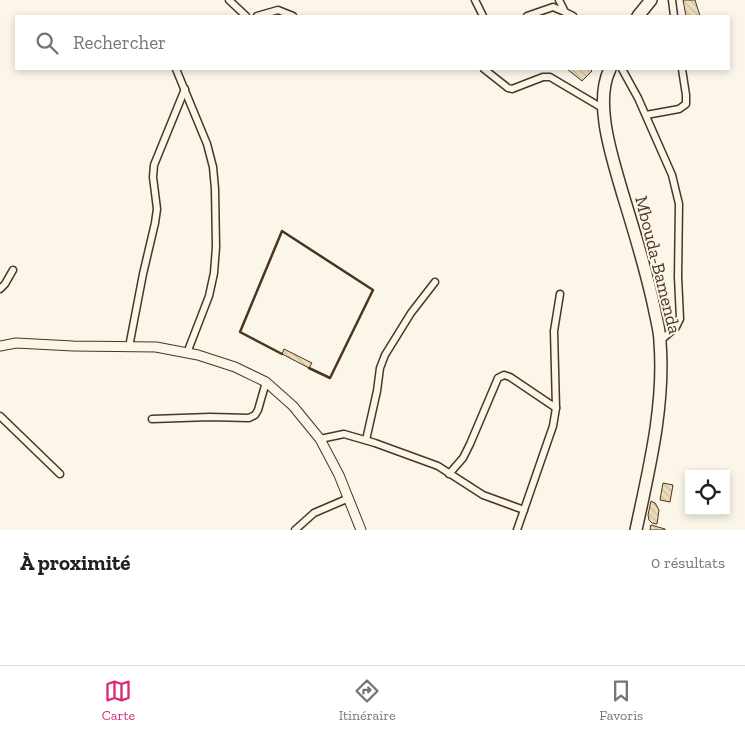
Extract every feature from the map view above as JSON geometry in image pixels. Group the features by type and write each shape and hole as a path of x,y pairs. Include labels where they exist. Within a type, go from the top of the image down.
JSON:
{"highway":[{"path":"639,15 650,0"},
{"name":"Mbouda-Bamenda","path":"610,70 607,75 604,109 608,142 651,290 660,341 661,376 658,414 650,466 636,530"}],"street":[{"path":"229,0 245,15"},
{"path":"475,0 482,15"},
{"path":"559,0 565,12"},
{"path":"672,0 674,15"},
{"path":"530,15 553,7 571,15"},
{"path":"260,15 278,10 290,15"},
{"path":"176,70 208,144 215,189 216,248 214,273 209,296 187,353"},
{"path":"485,70 512,89 550,77 604,109"},
{"path":"623,70 638,98 672,175 678,204 680,319 676,326 660,341"},
{"path":"646,115 679,109 686,104 682,70"},
{"path":"129,347 143,274 156,223 154,165 185,89"},
{"path":"0,289 13,270"},
{"path":"366,440 384,355 411,313 435,282"},
{"path":"517,530 553,426 556,408 554,331 560,294"},
{"path":"0,346 16,343 156,348 187,353 235,366 266,382 293,406 320,439 340,475 361,530"},
{"path":"449,474 463,458 498,378 504,375 510,377 556,408"},
{"path":"152,419 249,418 255,415 258,410 266,382"},
{"path":"0,416 60,474"},
{"path":"320,439 344,434 366,440 426,461 483,495 524,510"},
{"path":"295,530 314,513 348,498"}],"building":[{"path":"683,0 695,0 700,15 686,15"},
{"path":"568,70 591,70 582,81"},
{"path":"284,349 312,363 309,368 282,354"},
{"path":"663,483 673,485 670,502 660,500"},
{"path":"651,501 655,503 659,510 657,524 649,520 648,515"},
{"path":"651,525 665,529 665,530 650,530"}],"wall":[{"path":"282,354 240,332 282,231 373,290 330,378 309,368"}]}
